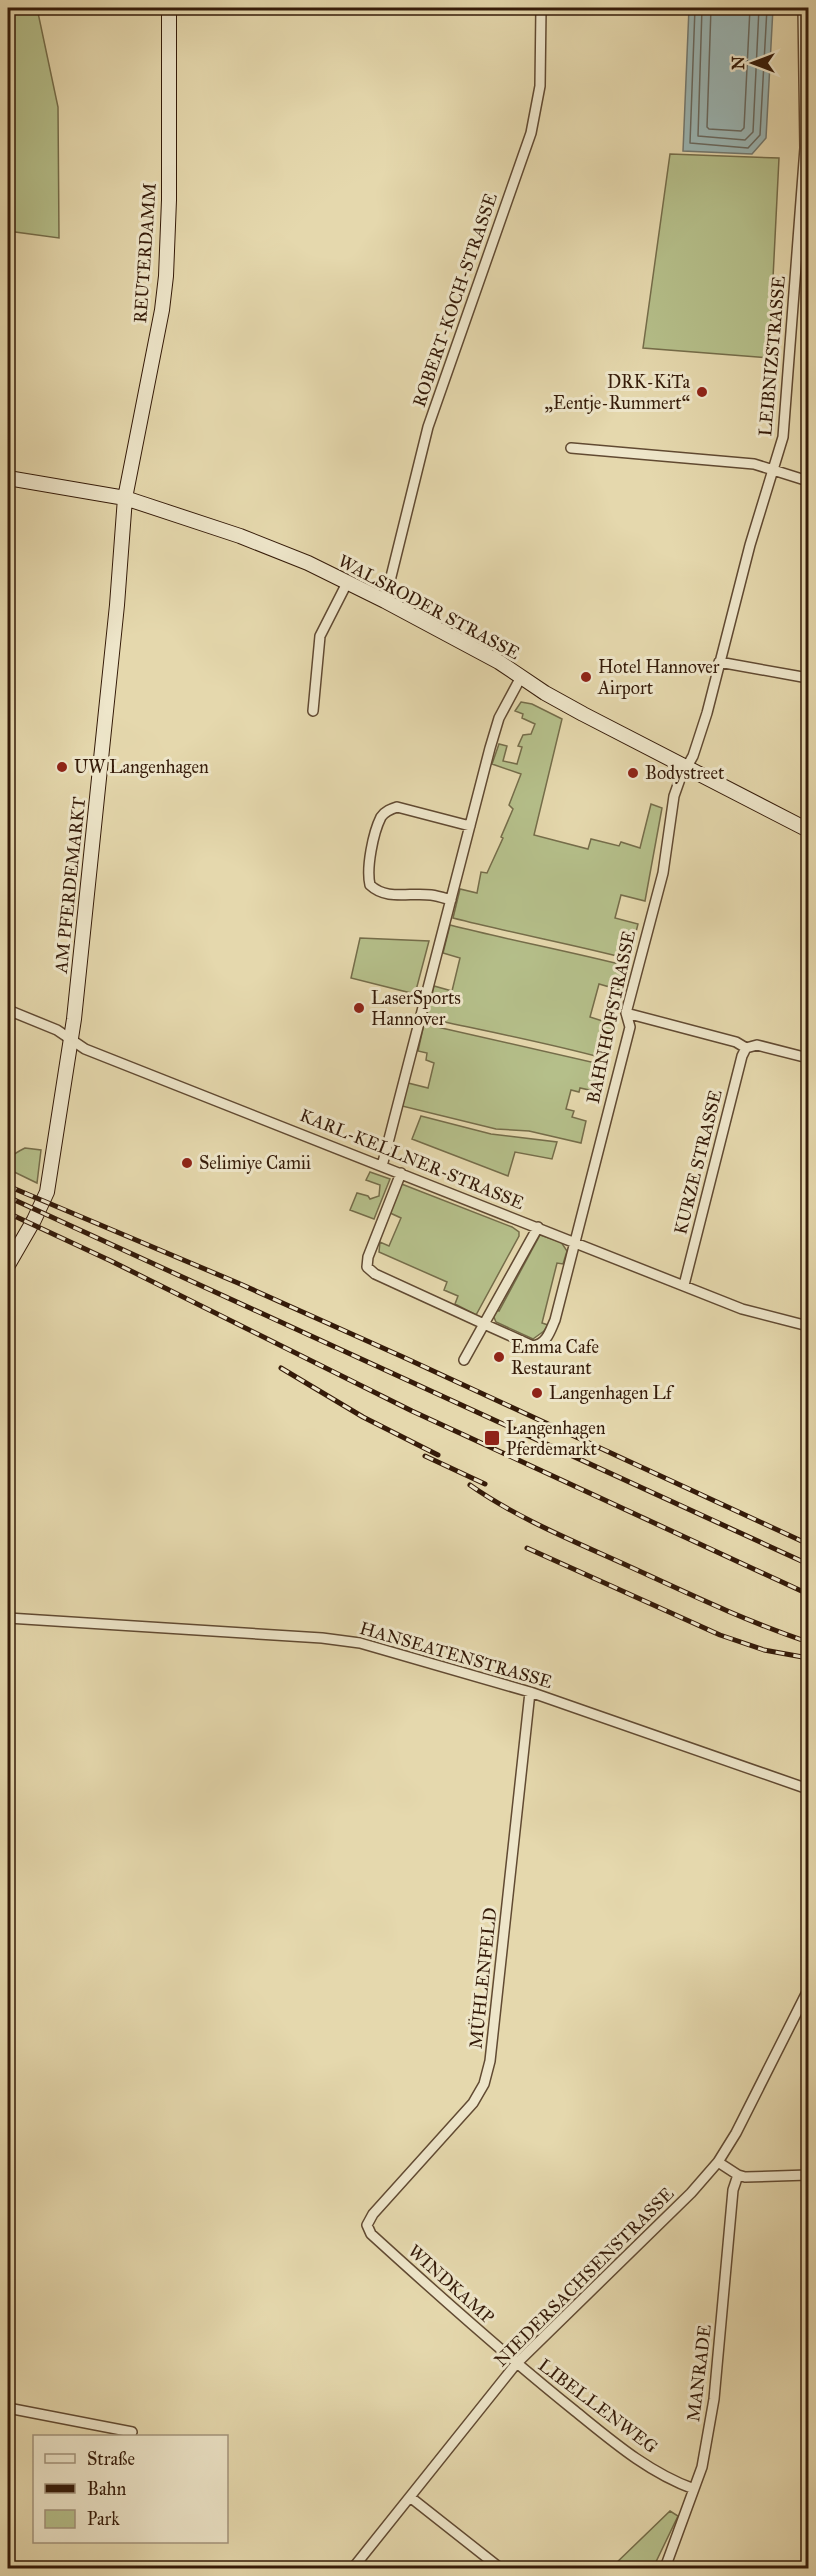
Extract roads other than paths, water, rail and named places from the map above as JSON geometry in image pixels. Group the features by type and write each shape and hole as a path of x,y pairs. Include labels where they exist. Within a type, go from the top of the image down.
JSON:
{"street":[{"name":"REUTERDAMM","path":"125,498 162,310 166,276 169,201 169,8"},
{"name":"ROBERT-KOCH-STRASSE","path":"385,601 428,427 531,133 540,86 542,8"},
{"name":"LEIBNIZSTRASSE","path":"687,766 693,756 707,713 750,545 783,436 787,408 805,148 806,76 803,8"},
{"path":"571,448 754,464 808,481"},
{"name":"WALSRODER STRASSE","path":"8,478 125,498 240,536 308,563 499,662 583,714 808,830"},
{"name":"AM PFERDEMARKT","path":"8,1265 12,1247 34,1220 47,1192 71,1039 117,605 125,498"},
{"path":"313,711 320,636 347,583"},
{"path":"719,662 808,678"},
{"path":"382,1166 499,718 521,677"},
{"name":"BAHNHOFSTRASSE","path":"484,1324 525,1343 540,1345 548,1337 555,1320 630,1027 626,1013 663,873 674,796 687,766"},
{"path":"451,900 431,895 377,892 370,885 368,864 382,816 388,810 398,807 470,826"},
{"name":"KARL-KELLNER-STRASSE","path":"8,1010 57,1030 85,1049 742,1309 808,1326"},
{"path":"626,1013 736,1042 746,1048 757,1045 808,1058"},
{"name":"KURZE STRASSE","path":"684,1285 742,1056 746,1048"},
{"path":"401,1173 368,1257 367,1267 375,1274 484,1324"},
{"path":"464,1360 538,1227"},
{"name":"HANSEATENSTRASSE","path":"8,1618 322,1638 360,1643 530,1692 808,1789"},
{"name":"MÜHLENFELD","path":"367,2225 373,2214 473,2103 484,2084 490,2061 530,1692"},
{"name":"NIEDERSACHSENSTRASSE","path":"353,2568 516,2364 691,2193 718,2162 736,2133 808,1990"},
{"path":"718,2162 738,2175 808,2175"},
{"name":"MANRADE","path":"664,2568 702,2467 714,2398 734,2190 738,2175"},
{"name":"WINDKAMP","path":"367,2225 371,2234 516,2364"},
{"name":"LIBELLENWEG","path":"516,2364 633,2457 678,2483 694,2489"},
{"path":"8,2408 132,2432"},
{"path":"410,2497 500,2568"}],"water":[{"path":"689,8 773,8 766,138 752,154 683,151"}],"railway":[{"path":"8,1186 238,1283 808,1544"},
{"path":"8,1197 808,1564"},
{"path":"8,1213 111,1261 412,1411 808,1594"},
{"path":"281,1368 363,1417 438,1455"},
{"path":"425,1456 485,1484"},
{"path":"470,1485 506,1508 564,1537 715,1606 808,1642"},
{"path":"527,1548 720,1635 764,1650 808,1658"}],"place":[{"name":"DRK-KiTa „Eentje-Rummert“","path":"702,392"},
{"name":"Hotel Hannover Airport","path":"586,677"},
{"name":"UW Langenhagen","path":"62,767"},
{"name":"Bodystreet","path":"633,773"},
{"name":"LaserSports Hannover","path":"359,1008"},
{"name":"Selimiye Camii","path":"187,1163"},
{"name":"Emma Cafe Restaurant","path":"499,1357"},
{"name":"Langenhagen Lf","path":"537,1393"},
{"name":"Langenhagen Pferdemarkt","path":"492,1438"}]}
